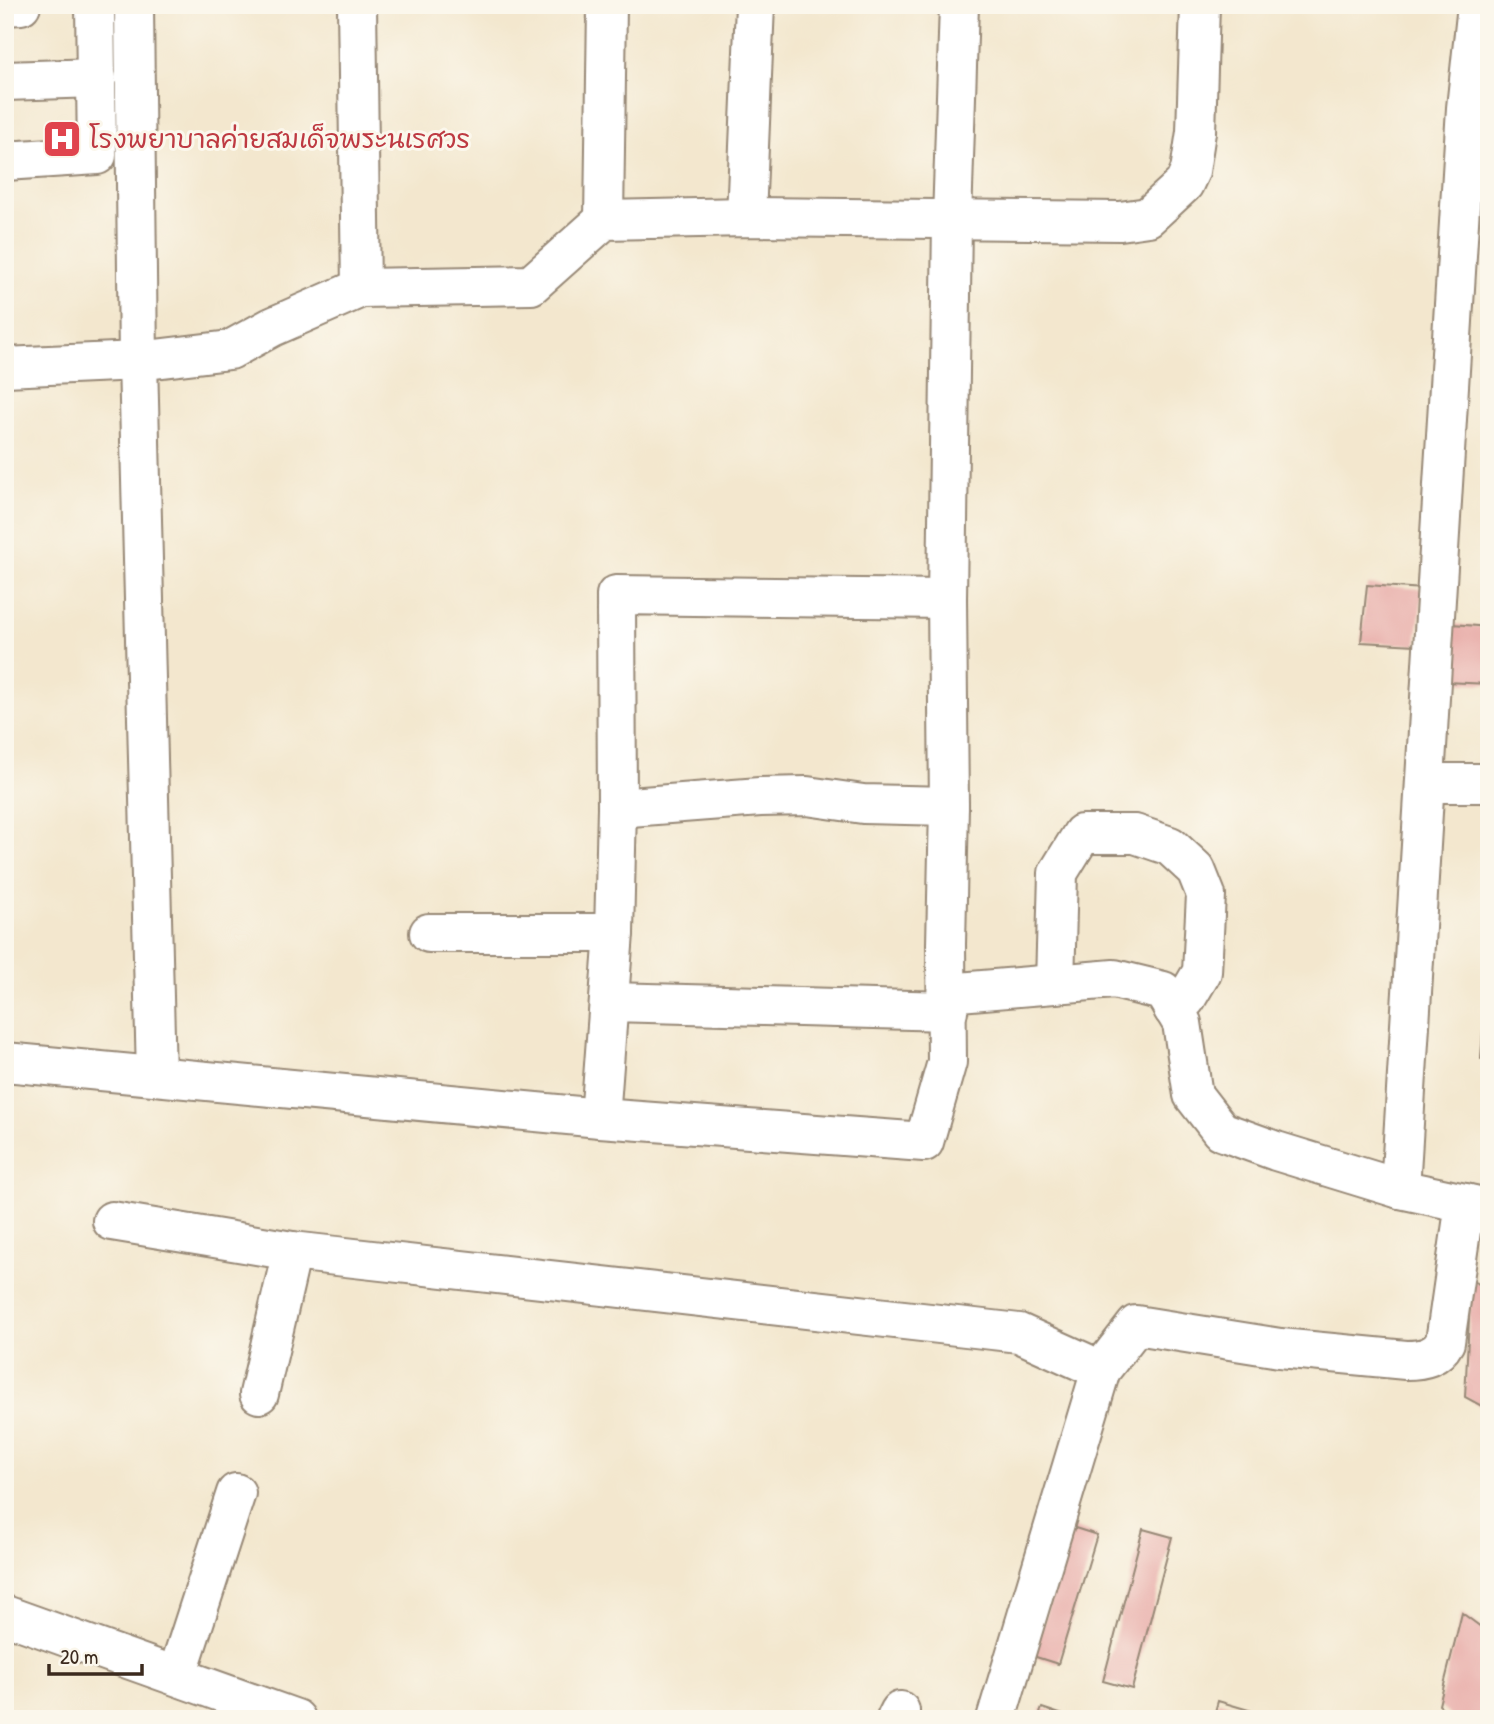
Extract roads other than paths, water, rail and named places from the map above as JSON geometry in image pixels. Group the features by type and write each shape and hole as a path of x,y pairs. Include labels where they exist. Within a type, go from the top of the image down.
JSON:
{"street":[{"path":"5,6 21,5"},
{"path":"5,161 97,155 95,5"},
{"path":"134,5 138,361 156,1076"},
{"path":"357,5 361,288"},
{"path":"604,220 607,5"},
{"path":"746,217 755,5"},
{"path":"5,1062 600,1118 923,1142 947,1062 947,599 952,220 959,5"},
{"path":"5,367 138,361 230,350 272,327 361,288 531,285 604,220 746,217 1120,221 1148,217 1184,184 1190,172 1194,155 1200,5"},
{"path":"1400,1189 1466,108 1477,5"},
{"path":"5,81 97,78"},
{"path":"600,1118 614,933 617,808 616,595 947,599"},
{"path":"1425,783 1489,783"},
{"path":"617,808 795,796 863,804 949,806"},
{"path":"1055,984 1058,873 1082,834 1135,834 1170,846 1196,870 1206,895 1202,972 1186,999 1173,1009"},
{"path":"429,933 614,933"},
{"path":"610,1002 948,1002 1055,984 1114,979 1163,991 1182,1023 1193,1095 1221,1131 1400,1189 1477,1205 1448,1330 1441,1349 1422,1359 1406,1360 1280,1349 1136,1325 1101,1370 996,1719"},
{"path":"112,1222 292,1251 1019,1333 1101,1370"},
{"path":"259,1394 292,1251"},
{"path":"177,1675 236,1493"},
{"path":"5,1615 296,1719"}],"place":[{"name":"โรงพยาบาลค่ายสมเด็จพระนเรศวร","path":"62,139"}]}
